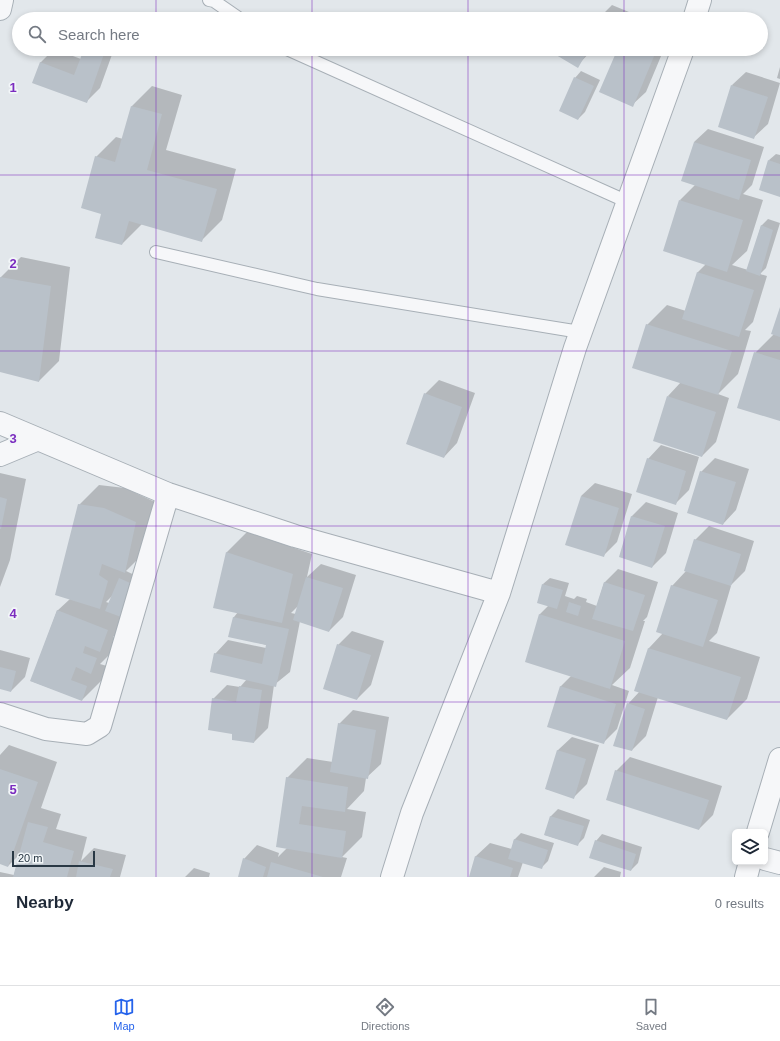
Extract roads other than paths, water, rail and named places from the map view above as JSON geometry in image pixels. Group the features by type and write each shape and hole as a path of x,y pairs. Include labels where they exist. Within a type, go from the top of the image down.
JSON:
{"street":[{"path":"0,8 2,0"},
{"path":"696,12 700,0"},
{"path":"392,877 412,813 499,593 580,332 680,56"},
{"path":"0,423 36,440 113,469 168,494 295,536 499,593"},
{"path":"0,455 36,440"},
{"path":"0,714 46,729 87,734 100,726 168,494"},
{"path":"759,829 780,759"},
{"path":"768,860 780,863"},
{"path":"746,877 749,865"}],"lane":[{"path":"212,0 230,12"},
{"path":"303,56 628,202"},
{"path":"156,252 317,289 580,332"}]}
